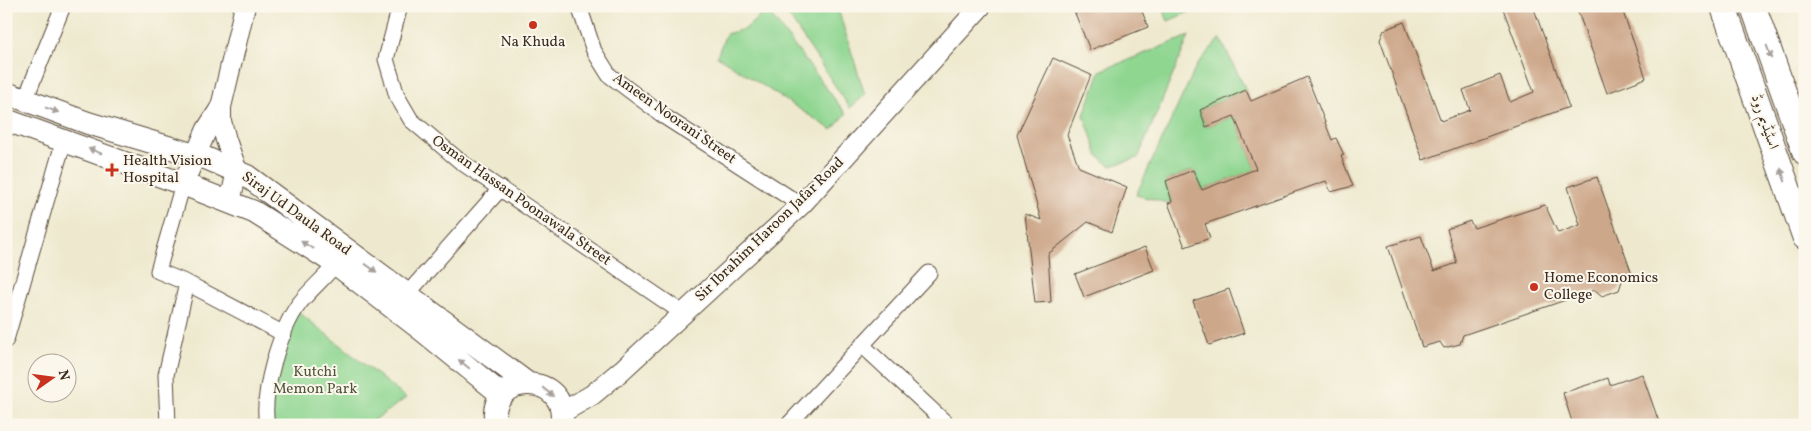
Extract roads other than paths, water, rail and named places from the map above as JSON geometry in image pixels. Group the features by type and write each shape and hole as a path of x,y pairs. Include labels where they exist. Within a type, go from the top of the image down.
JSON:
{"main road":[{"name":"اسٹیڈیم روڈ","path":"1753,6 1805,152"},
{"name":"اسٹیڈیم روڈ","path":"1732,8 1805,237"},
{"name":"Siraj Ud Daula Road","path":"16,97 88,123 237,171 257,182 341,257 401,302 527,383 536,384 553,394 561,419"},
{"name":"Siraj Ud Daula Road","path":"6,120 230,202 254,212 341,257"},
{"name":"Siraj Ud Daula Road","path":"401,302 502,395"},
{"path":"496,425 494,414 502,395 513,386 527,383"}],"street":[{"path":"16,97 63,6"},
{"path":"230,202 237,171 221,121 221,107 245,6"},
{"name":"Osman Hassan Poonawala Street","path":"400,6 386,59 397,96 411,120 461,162 684,314"},
{"name":"Ameen Noorani Street","path":"579,6 594,51 609,75 665,117 801,205"},
{"name":"Sir Ibrahim Haroon Jafar Road","path":"561,419 684,314 801,205 981,6"},
{"path":"221,107 207,128 193,156 158,271 284,334"},
{"path":"7,335 64,140"},
{"path":"401,302 501,188"},
{"path":"267,425 265,411 276,352 299,304 341,257"},
{"path":"788,425 929,274"},
{"path":"168,425 166,375 187,284"},
{"path":"863,346 948,425"}],"place":[{"name":"Na Khuda","path":"533,25"},
{"name":"Health Vision Hospital","path":"112,170"},
{"name":"Home Economics College","path":"1534,287"}],"park label":[{"name":"Kutchi Memon Park","path":"315,380"}]}
